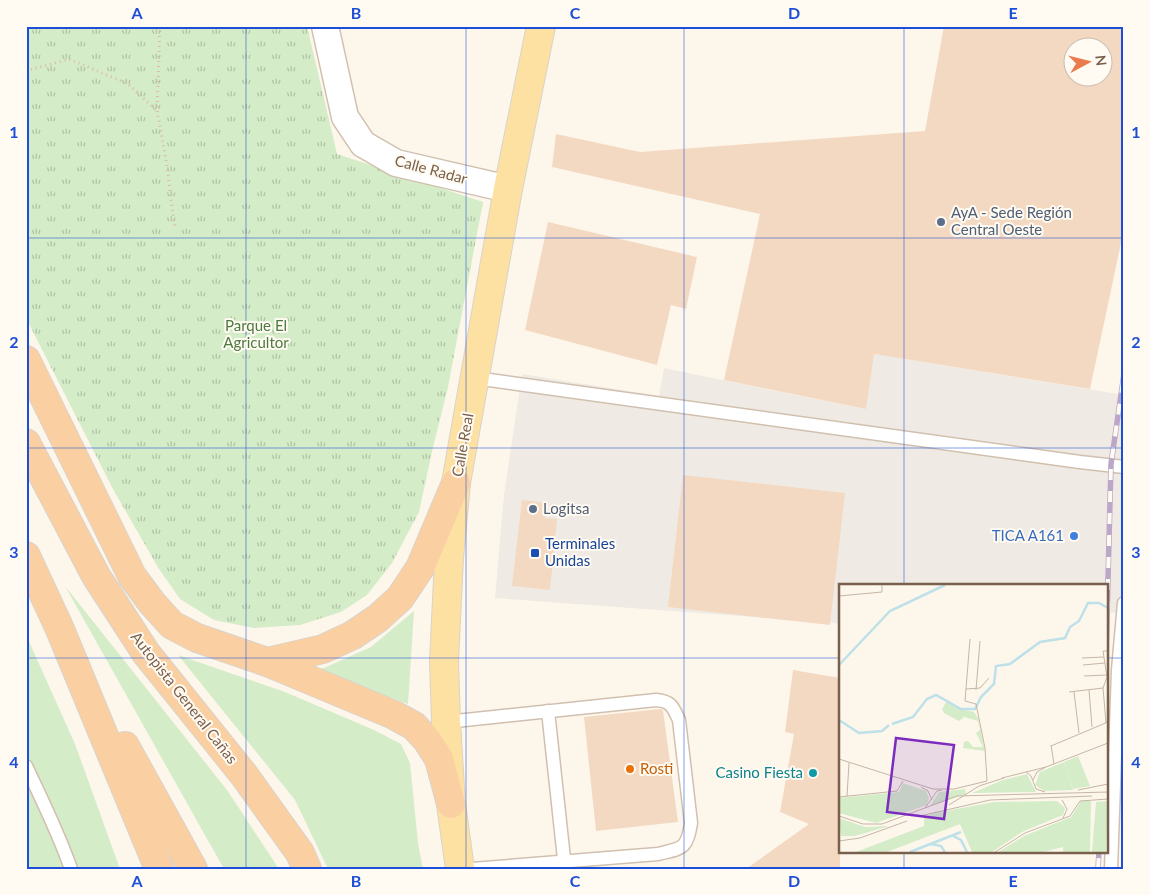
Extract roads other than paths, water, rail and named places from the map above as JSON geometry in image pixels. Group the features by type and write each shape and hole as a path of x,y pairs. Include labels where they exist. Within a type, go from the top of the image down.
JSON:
{"highway":[{"path":"26,360 132,576 152,603 172,625 197,638 267,662 394,715 414,726 428,740 439,759 451,804"},
{"name":"Autopista General Cañas","path":"26,443 96,576 146,653 244,775 300,854 307,869"},
{"path":"267,662 323,649 353,635 378,618 400,598 420,568 456,483"},
{"path":"26,556 59,627 159,869"},
{"path":"59,627 193,869"}],"main road":[{"name":"Calle Real","path":"460,869 451,804 444,660 449,558 456,483 508,189 541,26"}],"street":[{"name":"Calle Radar","path":"325,26 345,117 363,144 396,163 508,189"}],"lane":[{"path":"475,378 1124,467"},
{"path":"1111,869 1118,670 1124,603"},
{"path":"446,722 656,700 665,701 674,709 679,720 691,823 689,839 680,849 658,854 564,865 472,869"},
{"path":"548,712 564,865"},
{"path":"26,766 71,869"}],"railway":[{"path":"1108,584 1111,464 1124,374"},
{"path":"1098,869 1099,852"}],"place":[{"name":"AyA - Sede Región Central Oeste","path":"941,222"},
{"name":"Logitsa","path":"533,509"},
{"name":"TICA A161","path":"1074,536"},
{"name":"Terminales Unidas","path":"535,553"},
{"name":"Rosti","path":"630,769"},
{"name":"Casino Fiesta","path":"813,773"}],"park label":[{"name":"Parque El Agricultor","path":"256,334"}]}
